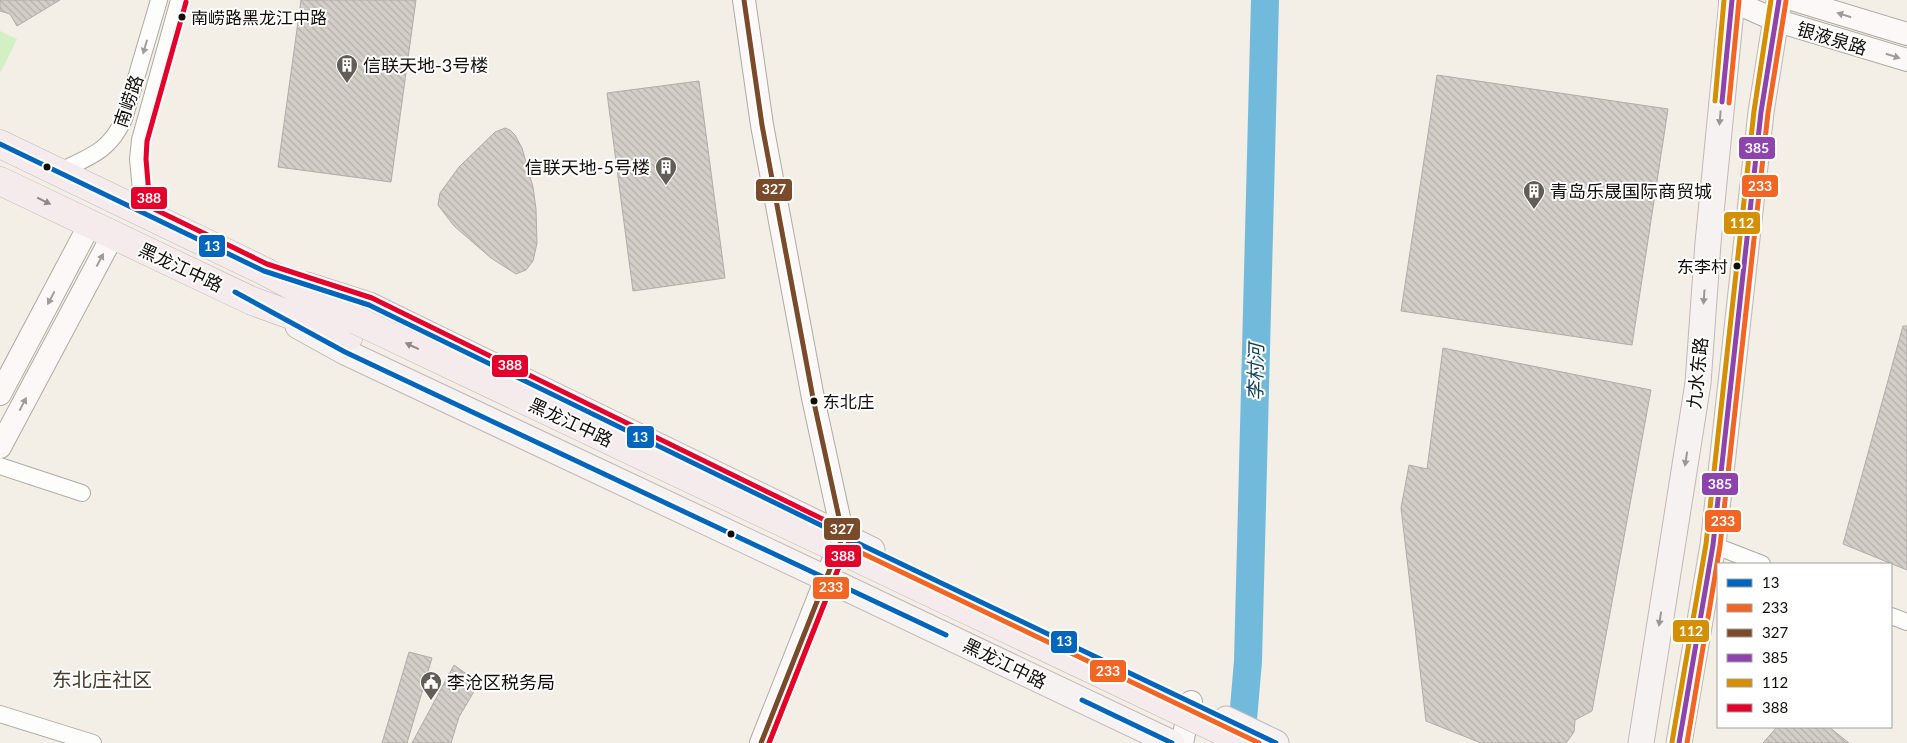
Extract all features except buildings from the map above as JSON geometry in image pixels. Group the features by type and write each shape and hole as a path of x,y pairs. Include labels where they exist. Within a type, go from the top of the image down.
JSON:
{"highway":[{"name":"黑龙江中路","path":"0,144 264,271"},
{"name":"黑龙江中路","path":"0,180 252,301"},
{"path":"264,271 353,328"},
{"path":"252,301 353,328"},
{"name":"黑龙江中路","path":"353,328 1203,743"},
{"name":"黑龙江中路","path":"353,328 1246,743"}],"main road":[{"name":"九水东路","path":"1641,743 1698,383 1708,243 1731,0"},
{"name":"九水东路","path":"1679,743 1713,545 1761,112 1777,10"},
{"name":"黑龙江中路","path":"264,271 369,306 842,536 1276,743"},
{"name":"黑龙江中路","path":"252,301 344,352 827,578 1172,743"}],"street":[{"name":"南崂路","path":"58,172 97,153 108,145 118,133 124,119 158,0"},
{"name":"南崂路","path":"143,212 138,159 140,140 179,0"},
{"path":"744,0 764,135 813,398 842,536 761,743"},
{"name":"银液泉路","path":"1731,0 1777,10 1907,60"},
{"name":"银液泉路","path":"1795,0 1907,34"},
{"path":"0,394 102,230"},
{"path":"0,447 102,230"},
{"path":"0,466 82,493"},
{"path":"1713,545 1759,563"},
{"path":"1892,616 1907,622"},
{"path":"1182,743 1191,702"},
{"path":"0,714 93,743"}],"green space":[{"path":"0,31 17,39 1,72 0,71"}],"waterway":[{"name":"李村河","path":"1241,743 1248,661 1265,0"}],"transit line":[{"name":"327","path":"744,0 762,125 813,398 843,536 761,743"},
{"name":"112","path":"1715,101 1724,0"},
{"name":"385","path":"1722,102 1732,0"},
{"name":"112","path":"1672,742 1706,544 1754,111 1771,0"},
{"name":"385","path":"1679,743 1713,545 1761,112 1779,0"},
{"name":"233","path":"1729,103 1739,1"},
{"name":"233","path":"1717,563 1768,113 1786,1"},
{"name":"388","path":"186,2 147,141 146,159 150,207 267,264 372,298 849,532 850,539 769,743"},
{"name":"13","path":"0,144 264,271 369,305 843,536 1276,743"},
{"name":"13","path":"235,292 345,352 946,635"},
{"name":"233","path":"769,743 847,546 1259,743"},
{"name":"233","path":"1687,743 1717,564"},
{"name":"13","path":"1082,700 1172,743"}],"place":[{"name":"南崂路黑龙江中路","path":"182,17"},
{"name":"信联天地-3号楼","path":"347,84"},
{"name":"信联天地-5号楼","path":"666,186"},
{"name":"青岛乐晟国际商贸城","path":"1534,210"},
{"name":"东李村","path":"1737,266"},
{"name":"东北庄","path":"814,401"},
{"name":"李沧区税务局","path":"431,701"}],"district":[{"name":"东北庄社区","path":"102,679"}]}
